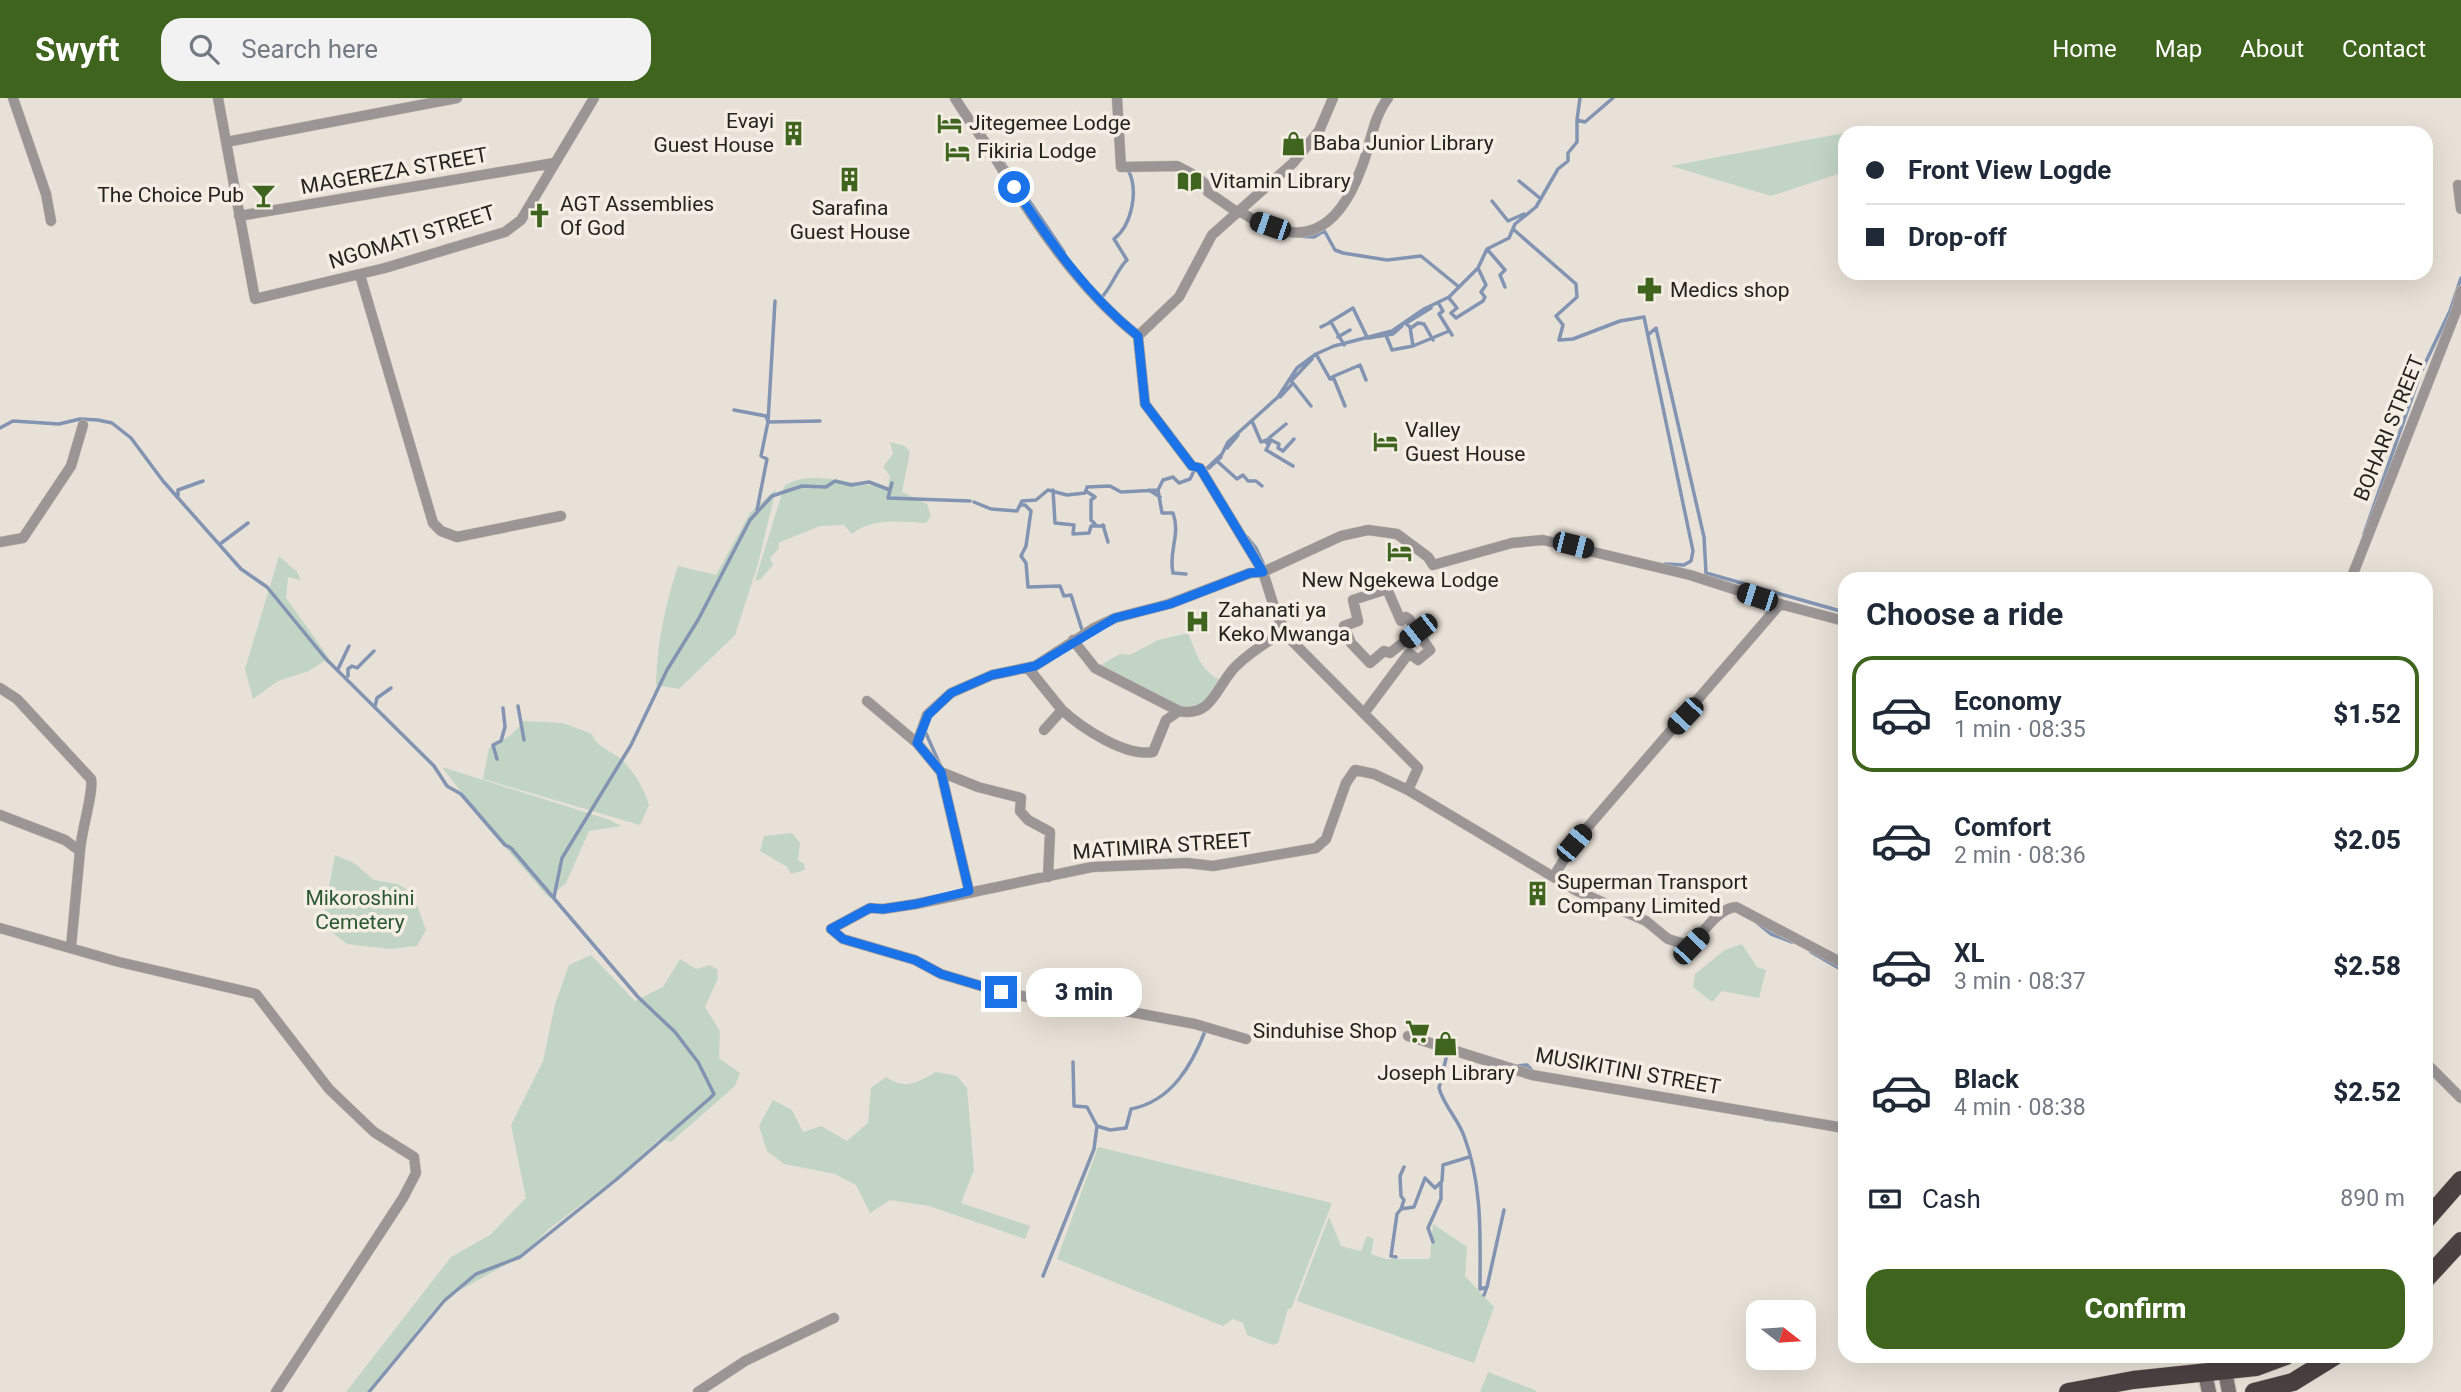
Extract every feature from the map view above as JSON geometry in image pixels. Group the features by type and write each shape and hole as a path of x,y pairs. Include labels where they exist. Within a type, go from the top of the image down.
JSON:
{"highway":[{"path":"2433,1212 2461,1180"},
{"path":"2433,1271 2461,1241"},
{"path":"2069,1392 2133,1380 2205,1374 2267,1363"},
{"path":"2254,1392 2300,1379 2324,1363"}],"main road":[{"path":"2225,1371 2230,1392"},
{"path":"2205,1374 2208,1392"},
{"path":"2275,1392 2300,1379"}],"street":[{"path":"13,98 46,194 51,221"},
{"path":"218,98 239,216"},
{"path":"226,142 457,98"},
{"name":"NGOMATI STREET","path":"239,216 255,299 360,275 505,232 521,220 594,98"},
{"path":"955,98 1083,285 1107,311 1138,336 1145,404 1192,466 1200,468 1263,572 1273,607 1285,630 1418,768 1408,790 1577,891 1646,922 1668,939 1691,946 1719,916 1736,907 1838,961"},
{"path":"1117,98 1121,167 1177,166 1196,176 1208,192 1239,212 1255,221 1297,234 1311,233 1332,221 1362,169 1377,117 1388,98"},
{"path":"1138,336 1179,297 1212,234 1293,163 1319,131 1333,98"},
{"name":"MAGEREZA STREET","path":"239,216 554,163"},
{"path":"2458,185 2461,209"},
{"path":"360,275 433,523 441,531 457,537 561,516"},
{"name":"BOHARI STREET","path":"2354,572 2458,309 2461,291"},
{"path":"0,542 23,538 71,466 83,425"},
{"path":"917,743 928,715 951,693 992,675 1028,668 1115,618 1170,604 1250,573 1263,572 1341,536 1368,530 1398,534 1428,557 1433,565 1512,543 1543,540 1690,575 1838,619"},
{"path":"1365,712 1409,653 1418,660 1430,650 1418,631 1408,618 1401,621 1387,589 1353,600 1358,621 1344,626 1351,643 1370,663 1384,650 1390,653 1418,631"},
{"path":"1554,876 1580,836 1780,604"},
{"path":"1073,640 1095,668 1179,711 1192,713 1207,706 1235,667 1285,630"},
{"path":"1028,668 1062,710 1096,736 1144,753 1153,752 1166,720 1179,711"},
{"path":"0,688 16,699 91,779 93,789 81,830 71,947"},
{"path":"867,701 917,743 941,772 969,891"},
{"path":"1044,730 1062,710"},
{"name":"MATIMIRA STREET","path":"1246,1039 1195,1024 1131,1012 1096,1010 1001,992 941,974 915,960 843,939 831,929 870,908 894,908 969,891 988,890 1107,866 1193,863 1213,866 1311,850 1326,839 1346,783 1355,770 1374,774 1408,790"},
{"path":"941,772 978,787 1021,798 1020,811 1028,820 1050,832 1048,877"},
{"path":"0,814 65,840 80,851"},
{"path":"0,928 139,967 256,994 329,1089 374,1132 400,1146 416,1162 416,1173 403,1198 276,1392"},
{"name":"MUSIKITINI STREET","path":"1408,1036 1532,1075 1838,1127"},
{"path":"2433,1070 2461,1097"},
{"path":"698,1392 745,1361 834,1318"}],"green space":[{"path":"1838,134 1838,174 1771,196 1671,166"},
{"path":"890,442 905,446 910,452 902,492 927,504 931,516 926,523 878,523 852,534 844,525 820,526 778,543 779,548 770,558 773,565 761,579 755,581 784,487 794,481 819,478 888,487 890,476 883,467 893,454"},
{"path":"776,489 758,564 735,635 679,689 656,685 662,624 678,566 716,575 750,513"},
{"path":"279,556 297,572 301,580 288,577 286,598 329,658 309,671 278,681 253,699 245,669"},
{"path":"1188,633 1203,666 1220,680 1217,691 1192,711 1168,704 1097,667 1120,654 1130,655 1158,640"},
{"path":"524,721 563,723 592,734 600,745 622,760 638,781 649,805 640,825 483,779 489,748 511,735"},
{"path":"442,767 610,820 621,826 589,831 566,883 549,898 487,826"},
{"path":"792,833 800,843 798,860 804,864 805,870 791,874 787,867 760,851 764,836"},
{"name":"Mikoroshini Cemetery","path":"335,855 354,863 374,880 398,884 413,894 426,930 417,946 390,949 347,944 325,927 324,913"},
{"path":"1742,944 1757,967 1766,970 1759,998 1722,991 1712,1002 1693,987 1695,974 1725,950"},
{"path":"591,955 635,1001 663,987 680,959 696,969 710,965 717,969 718,978 705,1007 720,1031 719,1058 740,1073 735,1086 671,1142 659,1139 616,1178 549,1229 520,1257 442,1300 367,1392 346,1392 451,1257 490,1235 526,1198 511,1125 543,1061 555,1004 569,965"},
{"path":"936,1072 957,1076 967,1088 974,1170 961,1203 1030,1226 1025,1239 929,1206 890,1200 870,1213 856,1185 835,1174 784,1164 767,1151 759,1126 773,1100 792,1110 803,1132 821,1126 847,1141 868,1123 871,1088 886,1077 899,1083 911,1084"},
{"path":"1098,1147 1332,1203 1291,1309 1288,1309 1278,1343 1273,1345 1247,1335 1243,1323 1233,1319 1223,1326 1057,1259"},
{"path":"1329,1217 1341,1246 1361,1251 1367,1236 1374,1239 1371,1254 1386,1259 1430,1259 1433,1224 1467,1247 1465,1276 1494,1307 1474,1363 1297,1301"},
{"path":"1488,1372 1537,1391 1480,1392"}],"waterway":[{"path":"1577,120 1580,98"},
{"path":"1205,470 1222,454 1228,442 1278,397 1297,368 1316,354 1334,346 1392,331 1424,309 1449,297 1478,268 1487,249 1509,238 1515,224 1536,207 1558,169 1568,161 1568,153 1577,142 1577,120 1585,122 1613,98"},
{"path":"998,155 1064,252"},
{"path":"1102,297 1127,260 1114,239 1125,225 1132,207 1133,187 1128,170"},
{"path":"1519,181 1541,199"},
{"path":"1492,201 1508,221 1524,214"},
{"path":"1513,229 1576,284 1577,297 1556,316 1563,325 1559,340 1573,339 1620,321 1644,317 1693,551 1691,561 1684,565 1665,564"},
{"path":"1296,236 1314,237 1324,231"},
{"path":"1325,232 1335,250 1343,253 1387,260 1421,256 1459,287"},
{"path":"1487,249 1505,270 1500,275 1505,287"},
{"path":"1449,298 1457,308 1451,313 1456,318 1483,301 1485,297 1481,292 1486,285 1478,268"},
{"path":"2364,534 2421,372 2450,311 2461,278"},
{"path":"775,301 768,422 820,421"},
{"path":"1439,304 1443,311 1439,314 1452,335"},
{"path":"1330,322 1353,308 1367,337"},
{"path":"1408,322 1431,308"},
{"path":"1321,327 1331,322 1344,345"},
{"path":"1405,323 1411,328 1418,323 1424,324 1433,340"},
{"path":"1368,338 1393,334 1402,326"},
{"path":"1410,327 1413,346 1449,331"},
{"path":"1648,335 1656,328 1704,537 1706,573 1838,610"},
{"path":"1338,337 1350,330"},
{"path":"1386,335 1392,350 1413,346"},
{"path":"1316,354 1330,379 1334,379 1345,406"},
{"path":"1291,381 1312,359"},
{"path":"1332,377 1360,365 1366,380"},
{"path":"1293,383 1311,406"},
{"path":"1280,397 1293,383"},
{"path":"734,410 766,416 768,422 761,456 767,459 757,510"},
{"path":"0,428 13,421 59,424 80,419 98,420 112,423 131,438 163,481 241,569 267,587 326,659 434,766 447,786 461,794 505,845 511,848 638,997 675,1032 698,1062 714,1094 617,1179 520,1257 476,1274 444,1301 369,1392"},
{"path":"1252,421 1261,442 1270,439 1265,441 1268,444 1271,440 1266,450 1293,466"},
{"path":"1269,438 1286,424"},
{"path":"1227,448 1238,435"},
{"path":"1271,440 1279,444 1278,448 1283,451 1294,439"},
{"path":"1209,468 1221,457"},
{"path":"1218,462 1237,479 1243,475 1248,481 1256,481 1262,486"},
{"path":"974,502 991,509 1017,511 1022,501 1036,500 1048,490 1067,495 1085,493 1087,487 1110,486 1121,492 1158,490 1163,480 1173,477 1179,483 1190,479 1194,471"},
{"path":"178,496 178,490 203,481"},
{"path":"554,897 562,858 631,745 667,670 698,620 750,520 772,496 802,486 826,487 835,481 851,485 869,482 890,490 892,483 888,498 970,501"},
{"path":"1053,490 1055,523 1074,525 1073,534 1089,533 1091,526 1104,526"},
{"path":"1149,490 1160,497"},
{"path":"1158,490 1162,513 1173,513 1175,521 1173,573 1186,574"},
{"path":"1086,491 1095,497 1091,500 1091,520 1095,524"},
{"path":"1020,505 1025,505 1031,511 1026,546 1021,556 1026,563 1028,587 1060,586 1064,596 1071,595 1083,633"},
{"path":"220,544 248,523"},
{"path":"1103,525 1108,542"},
{"path":"1247,537 1263,563"},
{"path":"338,669 349,646"},
{"path":"348,676 348,669 352,666 357,668 374,651"},
{"path":"375,706 377,698 391,688"},
{"path":"518,706 524,740"},
{"path":"497,759 493,745 501,741 505,727 503,708"},
{"path":"924,729 941,767"},
{"path":"1756,922 1771,934 1792,942"},
{"path":"1811,952 1838,968"},
{"path":"1097,1126 1110,1130 1126,1128 1131,1109 1145,1105 1169,1090 1187,1068 1206,1029"},
{"path":"1448,1050 1439,1088 1464,1136 1475,1174 1479,1212 1480,1289 1487,1287 1484,1295"},
{"path":"1043,1276 1094,1149 1097,1126 1087,1107 1074,1106 1073,1062"},
{"path":"1518,1066 1527,1065 1534,1073"},
{"path":"1765,1119 1781,1121"},
{"path":"1396,1257 1391,1256 1397,1214 1401,1209 1414,1207 1425,1178 1435,1188 1442,1181 1443,1165 1469,1157"},
{"path":"1401,1209 1404,1200 1401,1196 1400,1176 1404,1167"},
{"path":"1433,1242 1428,1228 1441,1199 1441,1183"},
{"path":"1487,1287 1504,1210"}],"place":[{"name":"Jitegemee Lodge","path":"949,123"},
{"name":"Evayi Guest House","path":"794,133"},
{"name":"Baba Junior Library","path":"1293,143"},
{"name":"Fikiria Lodge","path":"957,151"},
{"name":"Sarafina Guest House","path":"850,179"},
{"name":"Vitamin Library","path":"1190,181"},
{"name":"The Choice Pub","path":"264,195"},
{"name":"AGT Assemblies Of God","path":"540,216"},
{"name":"Medics shop","path":"1650,290"},
{"name":"Valley Guest House","path":"1385,442"},
{"name":"New Ngekewa Lodge","path":"1400,551"},
{"name":"Zahanati ya Keko Mwanga","path":"1198,622"},
{"name":"Superman Transport Company Limited","path":"1537,894"},
{"name":"Sinduhise Shop","path":"1417,1031"},
{"name":"Joseph Library","path":"1446,1044"}],"route":[{"path":"1001,992 941,974 915,960 843,939 831,929 870,908 883,909 916,904 969,891 941,772 917,743 928,715 951,693 992,675 1035,666 1094,628 1115,618 1170,604 1250,573 1263,572 1200,468 1192,466 1145,404 1138,336 1107,311 1087,290 1014,187"}]}
